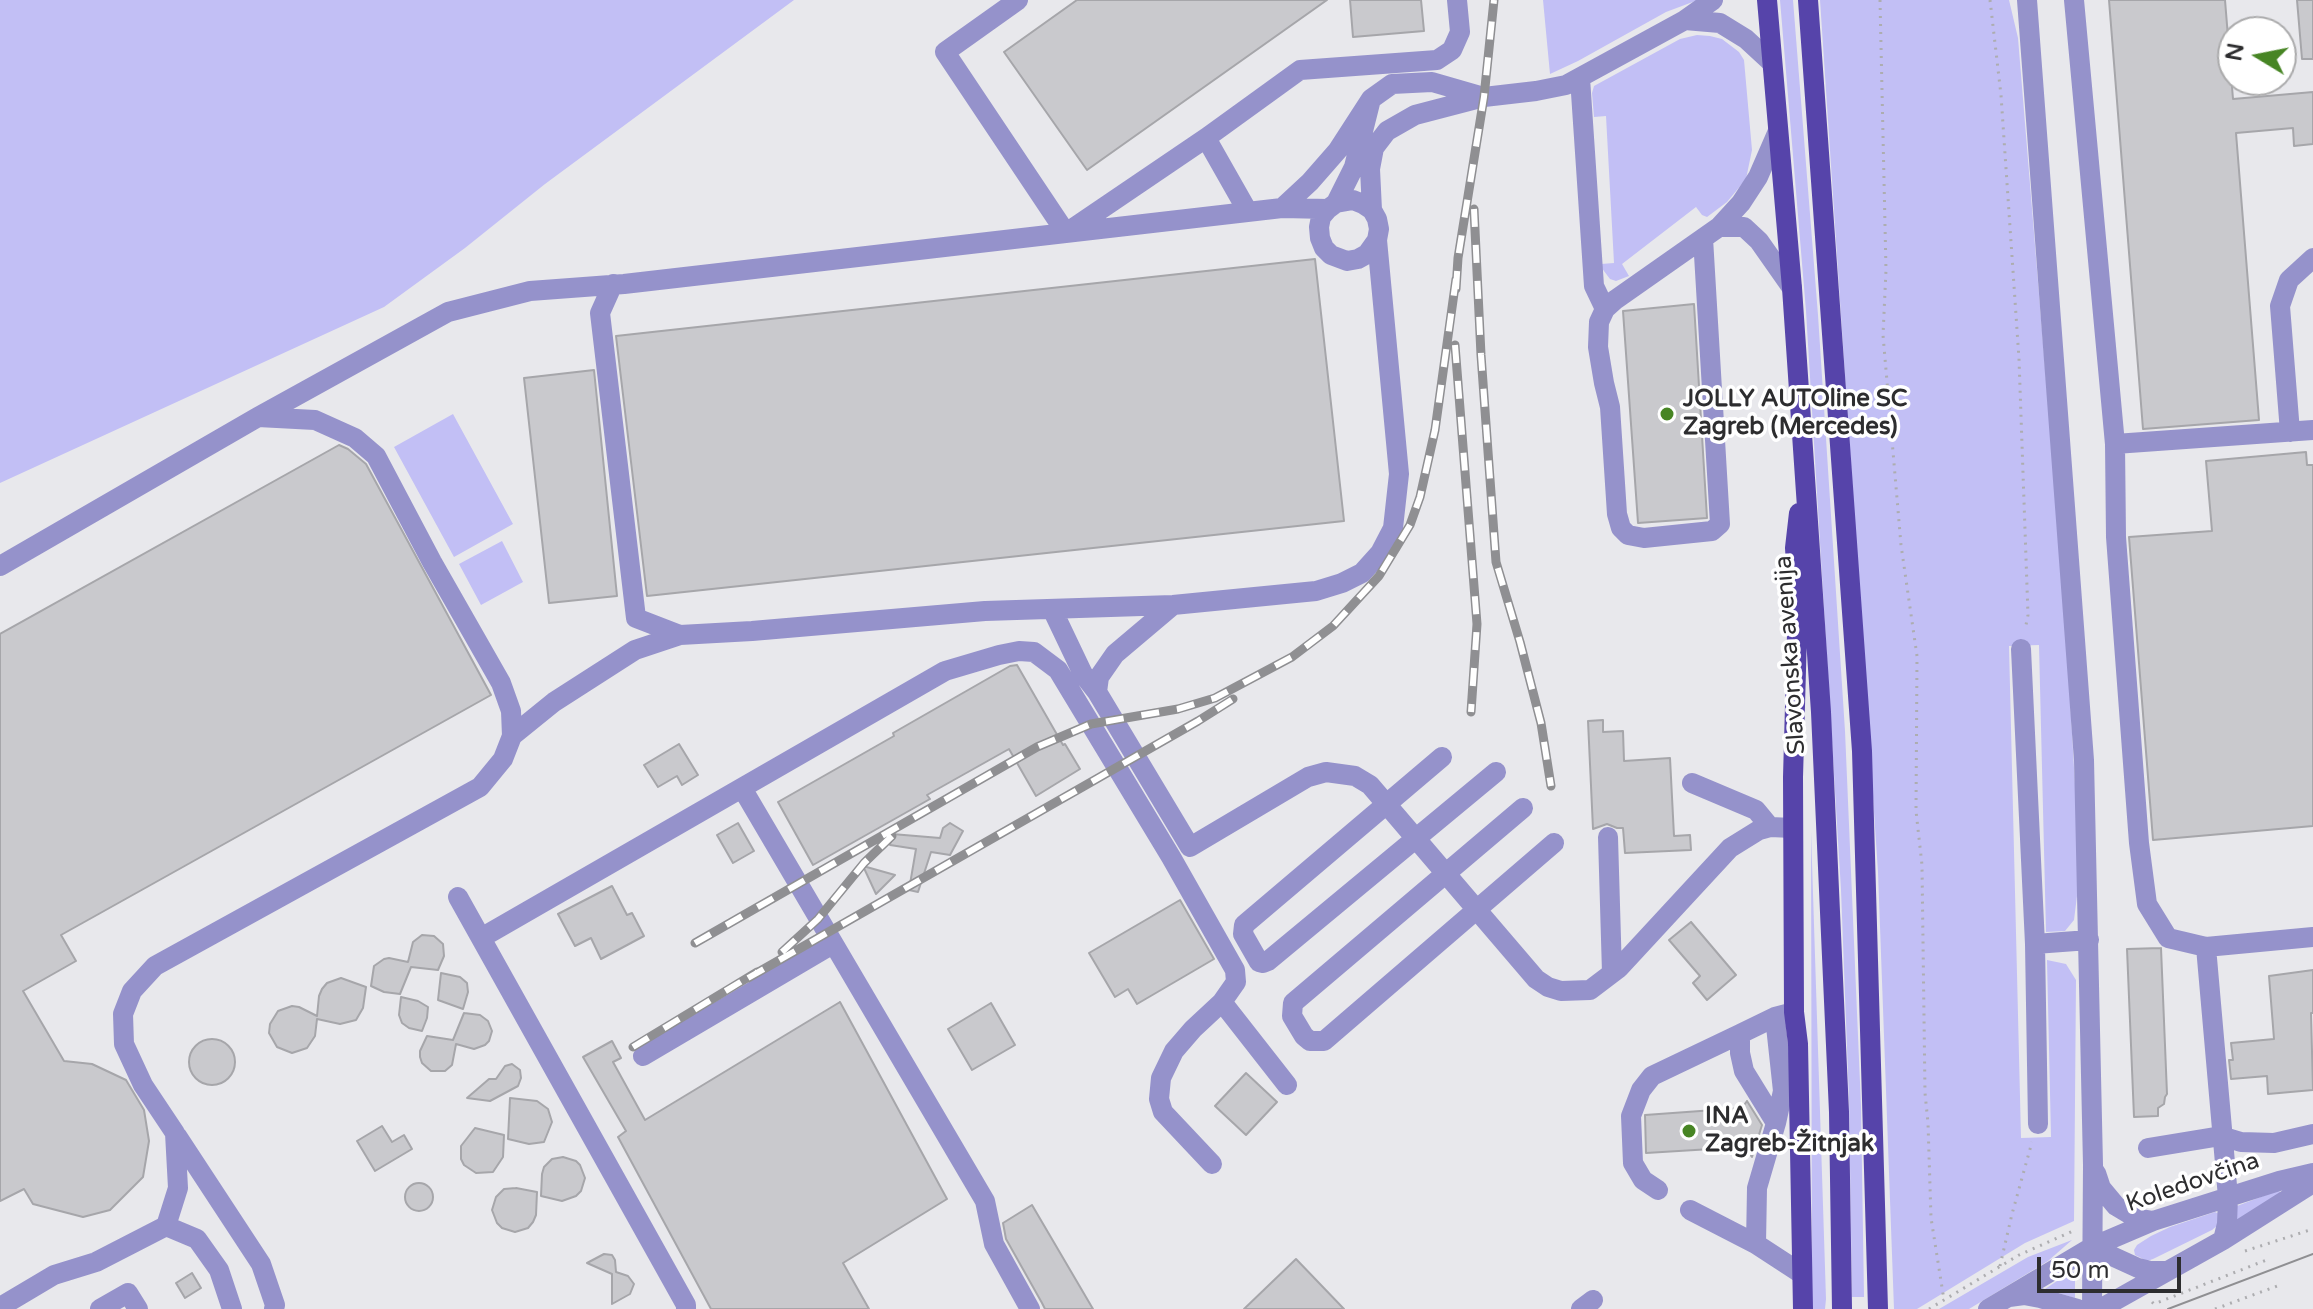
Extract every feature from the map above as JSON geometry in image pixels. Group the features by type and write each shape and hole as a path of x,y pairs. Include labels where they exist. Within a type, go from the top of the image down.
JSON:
{"main road":[{"name":"Slavonska avenija","path":"1767,0 1806,478 1831,910 1839,1112 1842,1309"},
{"path":"1808,0 1862,751 1878,1301"},
{"path":"1803,1309 1798,1044 1784,1015 1793,828 1798,598 1795,548 1806,478"}],"street":[{"path":"1018,0 945,52 1066,233"},
{"path":"1066,233 1300,70 1437,60 1452,50 1460,32 1457,0"},
{"path":"512,736 554,702 635,650 680,635 985,611 1173,605 1316,591 1362,573 1380,553 1393,528 1399,474 1377,240 1379,229 1372,210 1370,169 1374,148 1387,131 1415,115 1484,97 1566,85 1685,20 1713,0"},
{"path":"2027,0 2084,760 2093,1165 2092,1309"},
{"path":"2074,0 2115,444 2116,537 2139,843 2147,904 2168,938 2206,947 2313,937"},
{"path":"1685,20 1720,23 1746,39 1772,63"},
{"path":"1580,78 1594,286 1605,309"},
{"path":"1282,208 1338,150 1371,99 1392,84 1432,82 1484,97"},
{"path":"1371,99 1354,167 1332,206 1321,217 1319,227 1324,248 1331,255 1347,261 1367,254 1377,240"},
{"path":"1711,232 1720,524 1712,531 1644,538 1628,535 1621,528 1617,514 1610,407 1598,347 1599,322 1605,309 1711,232 1741,203 1758,177 1778,131"},
{"path":"1206,138 1248,212"},
{"path":"0,566 448,312 530,291 1282,208 1332,206 1353,200 1372,210"},
{"path":"1711,232 1744,227 1759,241 1792,288"},
{"path":"2290,432 2280,306 2289,280 2313,258"},
{"path":"613,284 600,313 636,618 680,635"},
{"path":"258,417 315,420 355,438 376,456 501,683 511,711 512,736 503,759 480,787 155,966 132,991 123,1014 124,1044 143,1085 261,1264 274,1309"},
{"path":"2115,444 2313,430"},
{"path":"1097,692 1099,677 1115,654 1173,605"},
{"path":"1052,609 1083,674 1097,692 1190,847 1308,777 1326,772 1355,776 1370,785 1387,804 1536,979 1561,991 1590,990 1612,973 1730,848 1759,830 1793,828"},
{"path":"2021,649 2035,944 2038,1124"},
{"path":"481,938 945,671 1009,653 1034,652 1058,670 1235,970 1236,982 1222,1002 1174,1051 1161,1078 1159,1099 1163,1112 1212,1164"},
{"path":"1442,757 1244,925 1243,934 1259,962 1268,961 1496,772"},
{"path":"1692,783 1756,810 1770,827"},
{"path":"742,788 985,1201 994,1244 1030,1309"},
{"path":"1523,808 1293,1003 1292,1016 1304,1036 1310,1041 1324,1041 1554,843"},
{"path":"1608,837 1612,973"},
{"path":"458,897 686,1309"},
{"path":"2035,944 2089,940"},
{"path":"643,1056 833,944"},
{"path":"2206,947 2228,1197 2223,1240"},
{"path":"1222,1002 1287,1085"},
{"path":"1658,1190 1643,1180 1633,1163 1631,1116 1641,1090 1652,1076 1784,1015 1783,1091 1757,1188 1756,1244"},
{"path":"1740,1034 1744,1071 1776,1123"},
{"path":"0,1307 54,1275 96,1262 166,1226 178,1188 175,1133"},
{"path":"2148,1148 2221,1136 2241,1142 2274,1143 2313,1134"},
{"path":"2093,1165 2101,1188 2116,1206 2136,1218 2153,1221"},
{"name":"Koledovčina","path":"1988,1309 2092,1247 2153,1221 2313,1173"},
{"name":"Koledovčina","path":"2100,1309 2223,1240 2313,1183"},
{"path":"1690,1210 1756,1244 1802,1274"},
{"path":"166,1226 197,1239 219,1270 232,1309"},
{"path":"2092,1247 2138,1268 2166,1271"},
{"path":"100,1309 128,1293 138,1309"},
{"path":"2009,1297 2024,1295 2078,1309"}],"path":[{"path":"1880,0 1886,270 1883,335 1901,545 1917,656 1916,811 1922,865 1925,1093 1931,1218 1944,1300"},
{"path":"1990,0 2001,95 2019,359 2028,615 2021,649"},
{"path":"2000,1266 2038,1124"},
{"path":"1929,1309 2019,1255 2077,1230"},
{"path":"2154,1304 2269,1259"},
{"path":"2215,1309 2280,1285"}],"shaded area":[{"path":"0,0 794,0 384,307 0,483"},
{"path":"1543,0 1698,0 1666,12 1550,74"},
{"path":"1780,0 1793,0 1818,315 1845,731 1861,1106 1864,1297 1852,1297 1841,890 1806,311"},
{"path":"1820,0 2009,0 2018,38 2065,611 2080,872 2074,920 2065,931 2046,932 2039,645 2009,646 2021,1138 2051,1137 2047,960 2066,964 2076,980 2074,1221 2025,1243 1917,1309 1894,1309 1878,872"},
{"path":"1697,35 1722,39 1744,60 1752,150 1746,179 1727,202 1707,217 1696,207 1622,264 1629,276 1616,281 1610,279 1601,267 1601,264 1614,263 1606,116 1594,117 1594,86 1680,39"},
{"path":"453,414 513,524 454,557 394,447"},
{"path":"502,541 523,582 481,605 459,564"},
{"path":"1811,831 1826,1299 1825,1309 1812,1309"},
{"path":"2279,1190 2281,1195 2235,1225 2237,1206"},
{"path":"2215,1212 2219,1214 2218,1225 2212,1230 2147,1261 2135,1255 2137,1245 2151,1236"},
{"path":"2072,1240 2048,1261 1969,1309 1939,1309 2028,1257"},
{"path":"2072,1271 2075,1273 2075,1298 2045,1289"}],"building":[{"path":"1077,0 1327,0 1087,170 1004,52"},
{"path":"1350,0 1421,0 1424,31 1353,37"},
{"path":"2109,0 2225,0 2226,16 2217,16 2217,96 2233,96 2233,99 2297,96 2297,93 2313,92 2313,144 2294,146 2293,128 2236,133 2259,420 2143,429"},
{"path":"2297,0 2313,0 2313,59 2302,59"},
{"path":"1315,259 1344,521 647,596 616,336"},
{"name":"JOLLY AUTOline SC Zagreb (Mercedes)","path":"1694,304 1707,518 1638,523 1623,311"},
{"path":"594,370 617,596 549,603 524,378"},
{"path":"339,445 366,464 491,695 61,935 76,961 23,991 64,1061 92,1064 126,1080 144,1110 149,1141 143,1177 110,1210 83,1217 33,1204 24,1189 0,1201 0,634"},
{"path":"2306,452 2307,465 2313,465 2313,826 2153,840 2129,537 2212,531 2206,461"},
{"path":"1017,665 1080,769 1036,796 1009,749 927,795 930,799 813,865 778,802 894,736 893,733 1010,666"},
{"path":"1603,720 1603,732 1623,731 1624,761 1670,758 1674,836 1690,835 1691,850 1625,853 1623,828 1607,824 1593,829 1588,721"},
{"path":"679,744 698,775 682,785 677,776 658,787 644,765"},
{"path":"738,823 754,851 733,863 717,835"},
{"path":"950,823 963,831 950,855 931,852 918,892 909,890 916,849 890,845 892,834 940,838 943,828"},
{"path":"863,866 895,875 876,894"},
{"path":"612,886 627,915 632,913 644,936 601,959 591,938 575,946 558,914"},
{"path":"1180,900 1214,959 1137,1004 1128,989 1115,997 1089,953"},
{"path":"1691,922 1736,975 1707,1000 1693,983 1700,976 1669,940"},
{"path":"422,935 434,936 443,944 444,956 438,970 411,967 400,994 371,986 374,966 389,958 408,962 413,942"},
{"path":"2161,948 2167,1094 2164,1104 2158,1108 2158,1116 2134,1117 2127,949"},
{"path":"2313,970 2313,1090 2268,1094 2267,1076 2231,1079 2231,1043 2274,1039 2269,976"},
{"path":"441,973 460,977 467,983 463,1009 438,1000"},
{"path":"341,978 366,987 363,1008 356,1020 340,1024 317,1019 315,1036 307,1048 292,1053 277,1047 269,1033 270,1024 278,1011 292,1006 317,1016 322,989 327,983"},
{"path":"401,997 428,1007 422,1031 402,1023 399,1015"},
{"path":"840,1002 947,1199 843,1263 869,1309 711,1309 618,1137 626,1131 583,1057 612,1041 621,1058 613,1062 645,1120"},
{"path":"991,1003 1015,1045 972,1070 948,1029"},
{"path":"464,1013 480,1015 488,1021 492,1031 489,1041 474,1049 456,1044 452,1065 445,1071 431,1071 420,1057 427,1036 453,1040"},
{"path":"212,1039 228,1046 235,1062 228,1078 212,1085 196,1078 189,1062 196,1046"},
{"path":"512,1064 520,1070 518,1086 490,1101 467,1098 489,1079 496,1079 505,1066"},
{"path":"1246,1073 1277,1102 1246,1135 1215,1106"},
{"path":"510,1098 537,1101 548,1109 552,1122 544,1142 529,1144 508,1139"},
{"name":"INA Zagreb-Žitnjak","path":"1747,1101 1762,1125 1752,1157 1744,1147 1646,1153 1645,1115 1742,1108"},
{"path":"382,1126 392,1142 404,1135 412,1149 375,1171 357,1141"},
{"path":"475,1128 504,1135 503,1157 493,1172 476,1173 461,1159 461,1146"},
{"path":"563,1157 580,1165 585,1178 581,1191 562,1201 541,1196 544,1167 552,1159"},
{"path":"419,1183 429,1187 433,1197 429,1207 419,1211 409,1207 405,1197 409,1187"},
{"path":"504,1189 537,1192 533,1222 528,1228 515,1232 502,1228 492,1210 496,1197"},
{"path":"1032,1205 1093,1309 1045,1309 1006,1239 1003,1223"},
{"path":"604,1254 612,1255 616,1272 628,1276 634,1284 630,1294 612,1304 612,1274 587,1263"},
{"path":"1296,1259 1344,1309 1244,1309"},
{"path":"192,1273 201,1288 185,1298 176,1283"}],"tram line":[{"path":"2168,1309 2313,1254"}],"railway":[{"path":"1456,289 1458,258 1484,97 1494,0"},
{"path":"1474,209 1496,562 1541,723 1551,786"},
{"path":"695,943 1037,747 1091,724 1178,709 1215,698 1292,657 1333,626 1379,576 1410,525 1420,497 1435,430 1456,279"},
{"path":"1455,345 1477,624 1471,712"},
{"path":"748,978 1233,699"},
{"path":"782,952 818,919 864,863 892,836"},
{"path":"633,1047 757,972"}],"place":[{"name":"JOLLY AUTOline SC Zagreb (Mercedes)","path":"1667,414"},
{"name":"INA Zagreb-Žitnjak","path":"1689,1131"}]}
